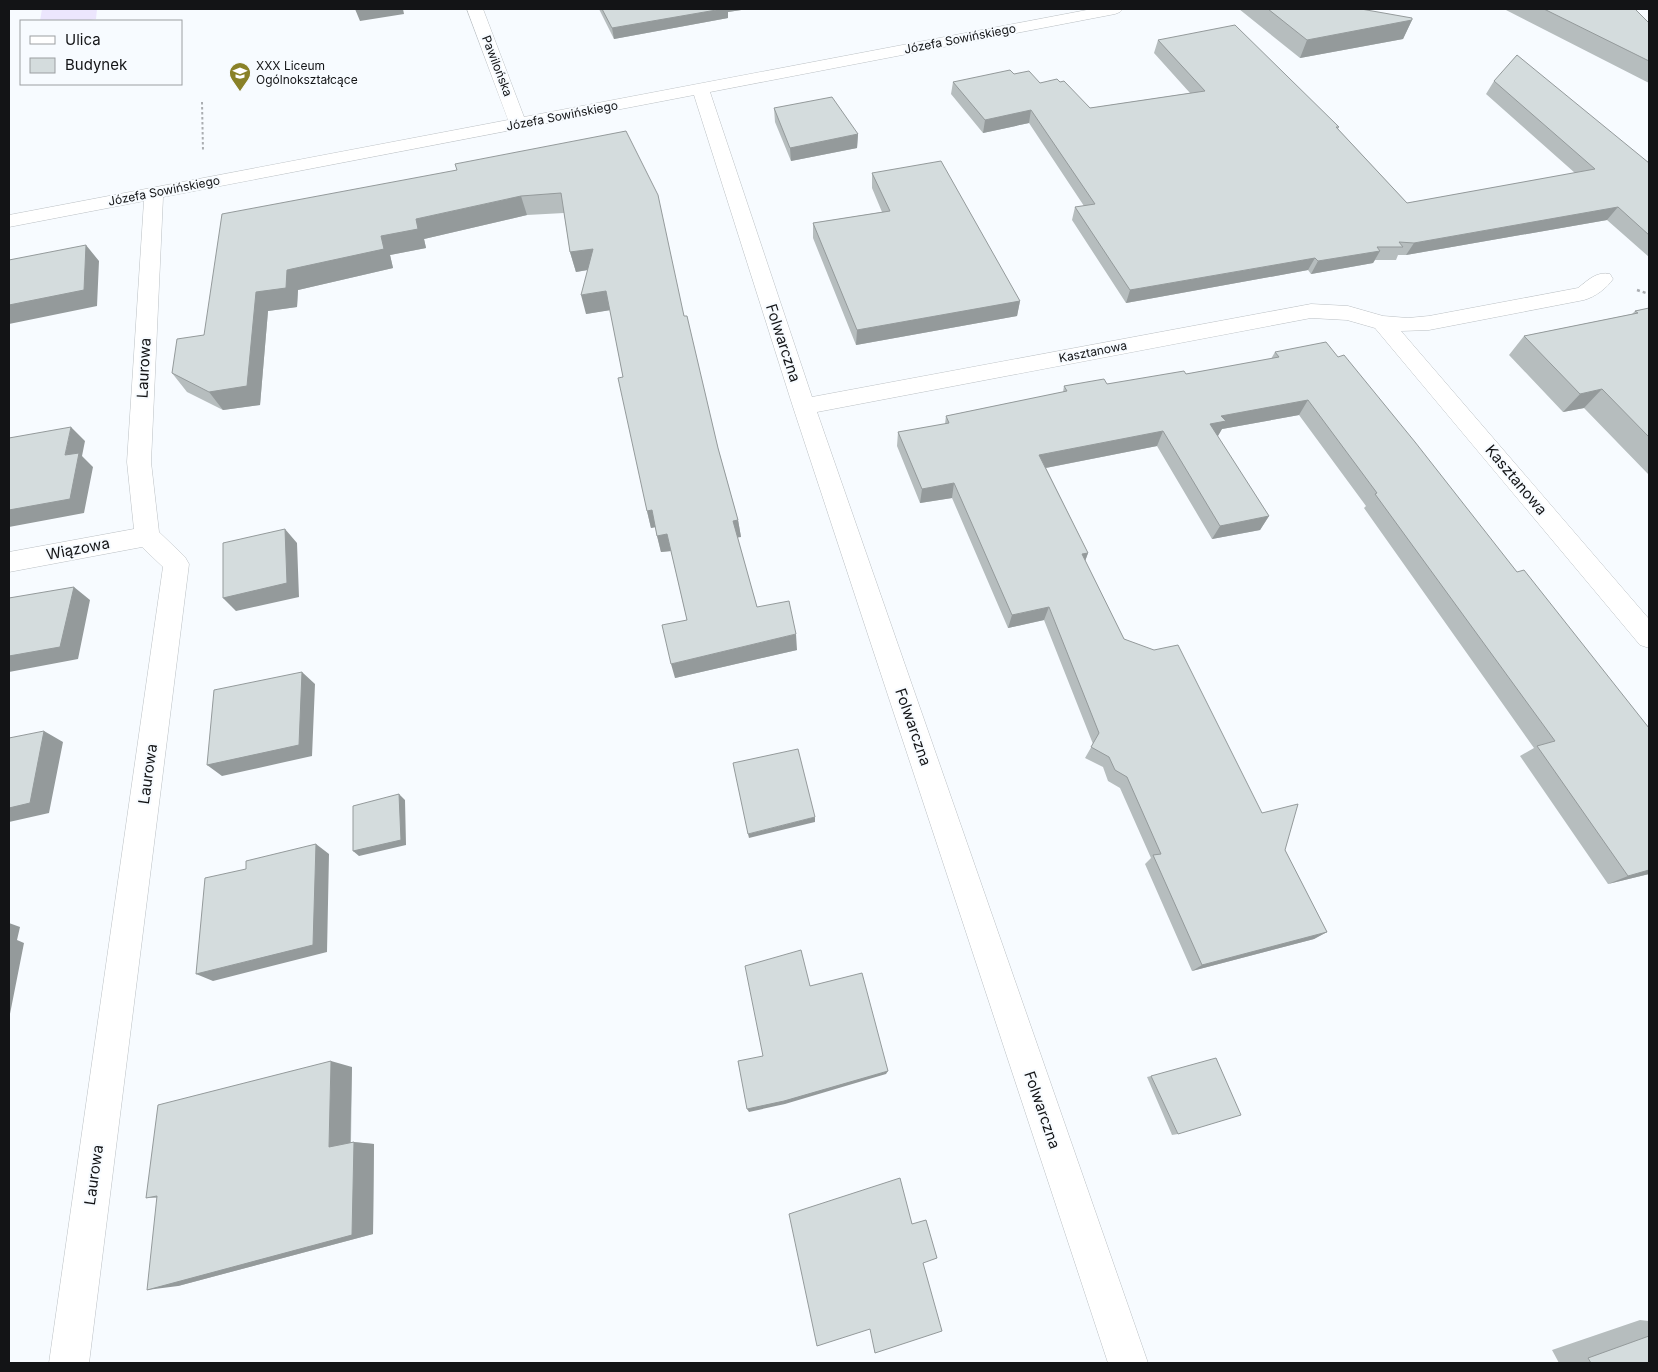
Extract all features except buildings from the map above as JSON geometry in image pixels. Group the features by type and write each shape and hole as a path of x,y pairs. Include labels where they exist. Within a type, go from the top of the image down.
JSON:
{"street":[{"name":"Pawilońska","path":"475,9 518,124"},
{"name":"Józefa Sowińskiego","path":"9,221 1116,9"},
{"name":"Folwarczna","path":"701,89 804,407 1128,1363"},
{"name":"Laurowa","path":"69,1363 176,564 147,536 140,462 154,193"},
{"name":"Kasztanowa","path":"804,407 1311,311 1348,313 1382,323 1408,325 1429,323 1584,293 1604,279"},
{"name":"Kasztanowa","path":"1382,323 1649,637"},
{"name":"Wiązowa","path":"9,562 147,536"}],"path":[{"path":"202,102 203,155"}],"shaded area":[{"path":"42,9 97,9 96,19 40,20"}],"place":[{"name":"XXX Liceum Ogólnokształcące","path":"240,92"}]}
